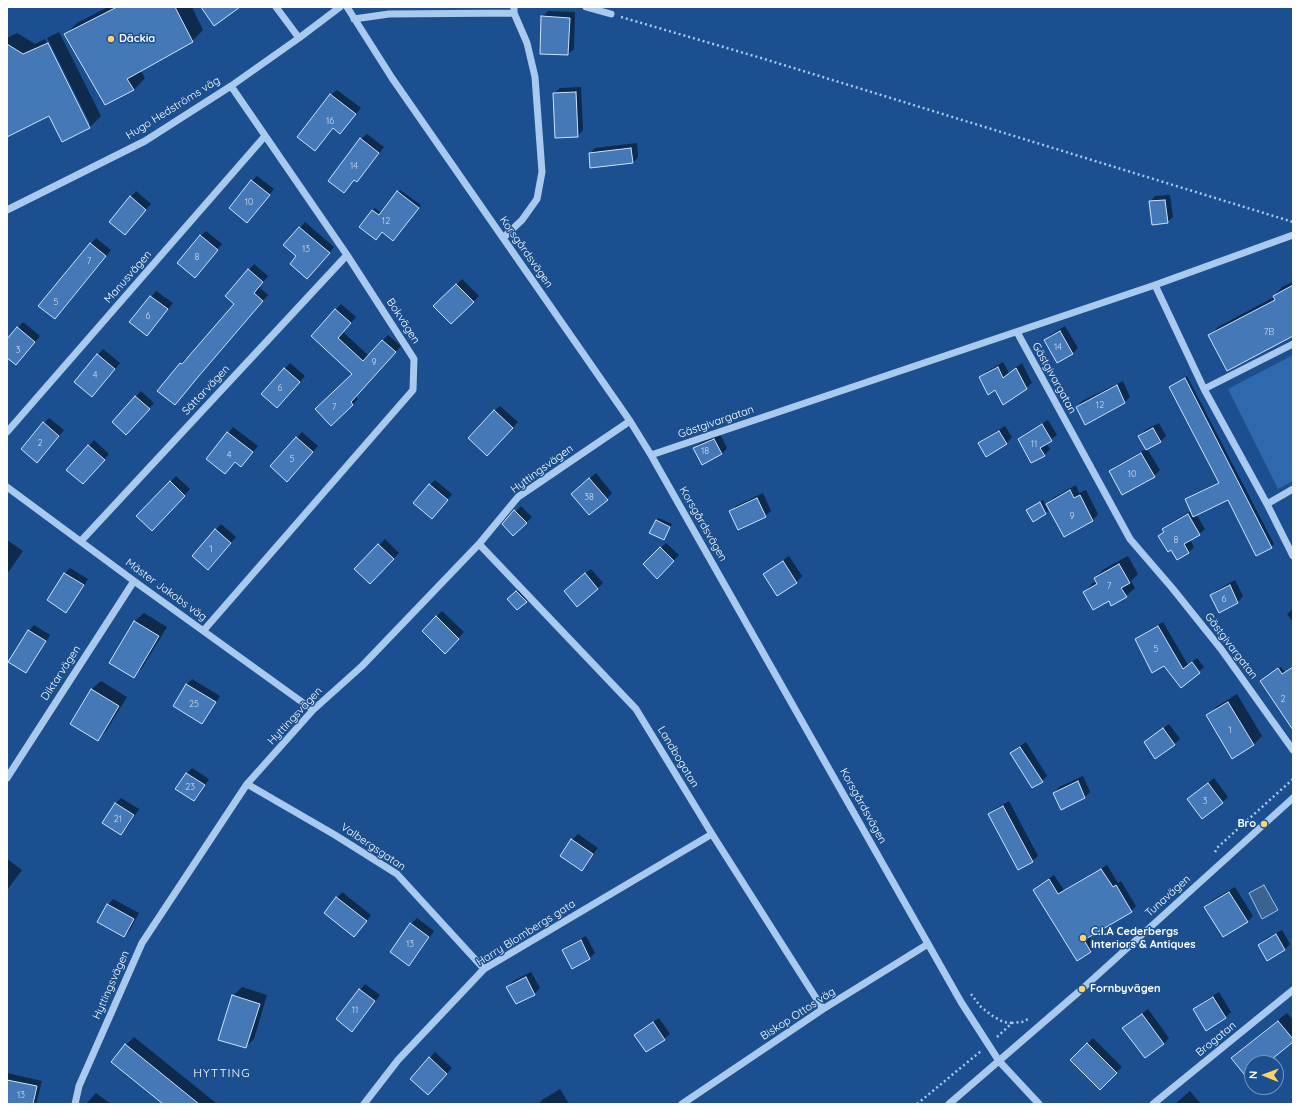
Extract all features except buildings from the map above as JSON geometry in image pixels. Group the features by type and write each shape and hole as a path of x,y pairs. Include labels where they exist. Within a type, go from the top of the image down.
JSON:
{"street":[{"path":"276,7 299,38"},
{"name":"Hugo Hedströms väg","path":"7,210 145,141 231,86 340,7"},
{"name":"Korsgårdsvägen","path":"347,7 392,78 630,421 651,455 961,1002 999,1061"},
{"path":"586,7 611,14"},
{"path":"354,19 389,14 514,10 527,44 536,77 542,172 537,199 522,220 503,238"},
{"name":"Bokvägen","path":"204,630 413,390 414,359 347,255 231,86"},
{"name":"Manusvägen","path":"7,432 265,136"},
{"path":"1017,332 1155,286 1293,235"},
{"name":"Sättarvägen","path":"81,541 347,255"},
{"path":"1155,286 1204,389 1267,504 1293,556"},
{"name":"Gästgivargatan","path":"651,455 1017,332 1130,539 1173,589 1221,649 1293,750"},
{"path":"1204,389 1293,344"},
{"name":"Hyttingsvägen","path":"74,1104 79,1086 142,943 248,784 313,710 362,666 479,544 518,497 630,421"},
{"path":"1267,504 1293,489"},
{"name":"Mäster Jakobs väg","path":"8,490 81,541 313,710"},
{"name":"Landbogatan","path":"479,544 636,709 712,834 823,1010"},
{"name":"Diktarvägen","path":"7,778 134,581"},
{"name":"Valbergsgatan","path":"248,784 335,835 397,874 484,969"},
{"name":"Tunavägen","path":"949,1104 1082,989 1293,798"},
{"name":"Harry Blombergs gata","path":"364,1104 398,1060 484,969 712,834"},
{"name":"Biskop Ottos väg","path":"682,1104 823,1010 928,944"},
{"name":"Brogatan","path":"1153,1104 1293,990"},
{"path":"999,1061 1039,1104"}],"path":[{"path":"611,14 761,58 1293,222"},
{"path":"1214,854 1218,848 1293,779"},
{"path":"917,1104 1012,1023 1022,1022 1029,1019"}],"shaded area":[{"path":"1293,355 1293,481 1278,489 1228,389"},
{"path":"1264,885 1278,910 1262,919 1249,893"}],"place":[{"name":"Däckia","path":"111,39"},
{"name":"Bro","path":"1264,824"},
{"name":"C.I.A Cederbergs Interiors & Antiques","path":"1083,938"},
{"name":"Fornbyvägen","path":"1082,989"}],"district":[{"name":"HYTTING","path":"222,1073"}]}
